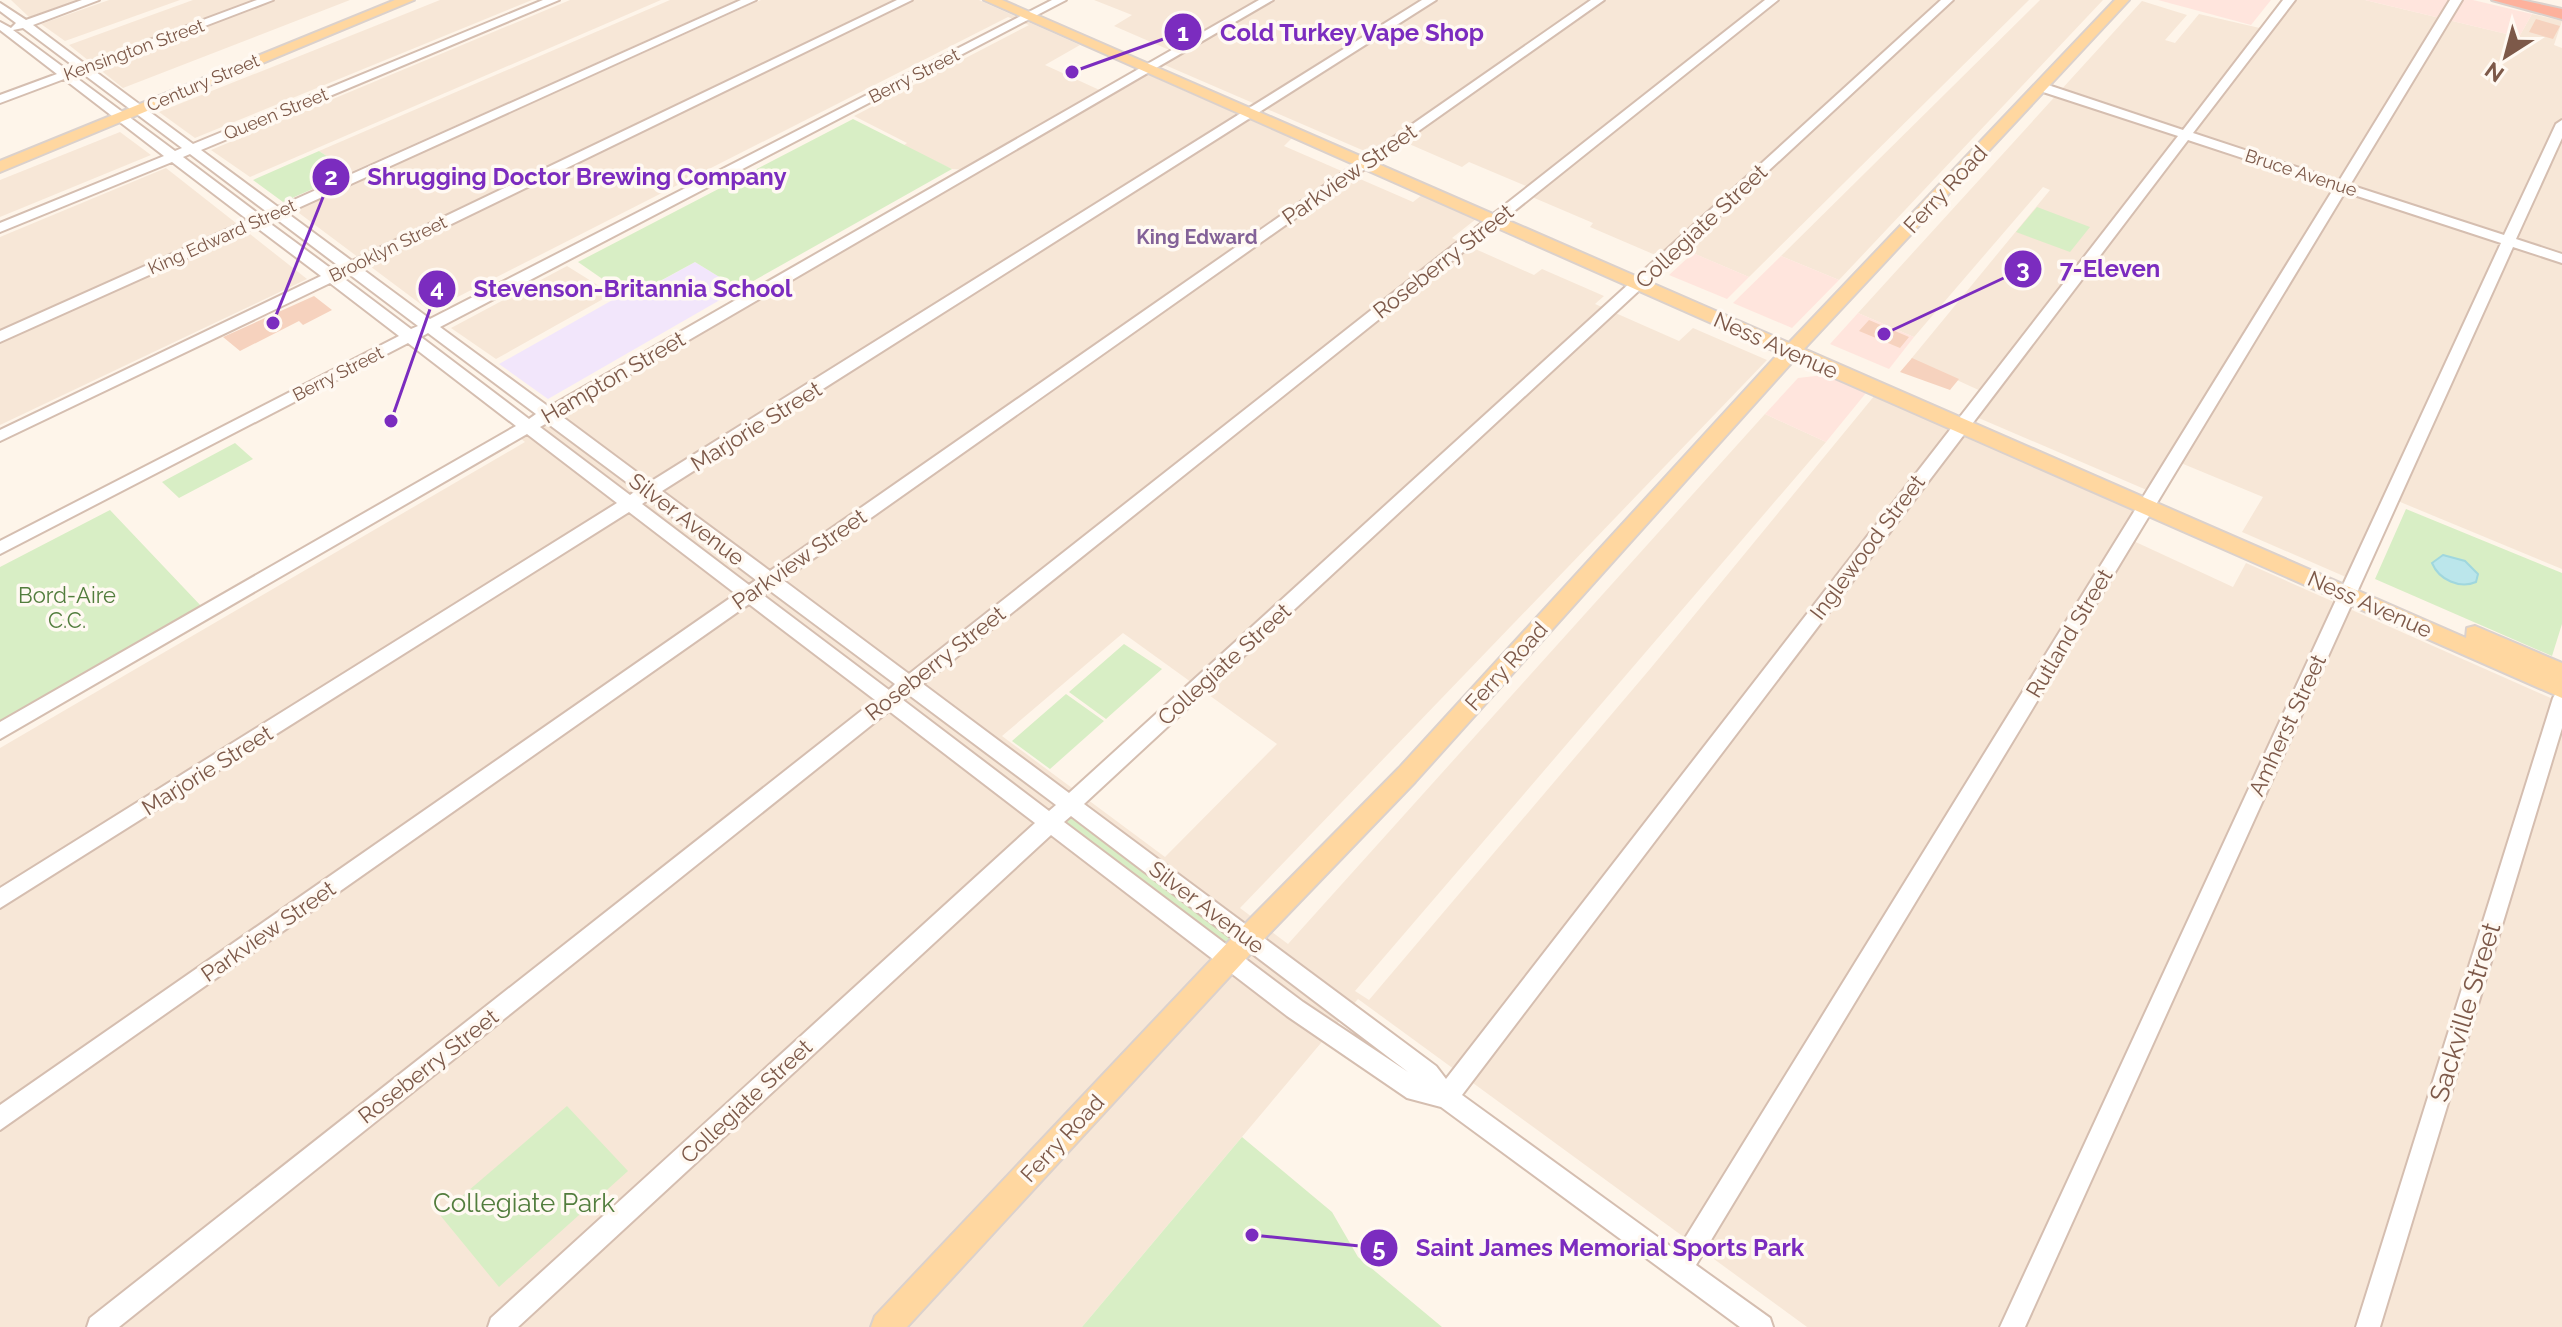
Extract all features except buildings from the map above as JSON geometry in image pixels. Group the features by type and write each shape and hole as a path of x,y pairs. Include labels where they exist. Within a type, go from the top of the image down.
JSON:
{"highway":[{"path":"2500,0 2562,5"},
{"path":"2544,3 2562,14"}],"main road":[{"name":"Century Street","path":"133,106 382,0"},
{"name":"Century Street","path":"0,153 113,114 407,0"},
{"name":"Ness Avenue","path":"991,0 1033,14 1643,280 1791,353 1964,420"},
{"name":"Ness Avenue","path":"1012,0 1033,14"},
{"name":"Ferry Road","path":"886,1327 1249,938 1407,775 1791,353 2122,0"},
{"name":"Century Street","path":"0,167 113,114"},
{"name":"Ness Avenue","path":"1791,353 1964,420 2149,500 2348,587 2562,689"},
{"name":"Ness Avenue","path":"2348,587 2562,672"}],"street":[{"path":"2,29 93,0"},
{"name":"Kensington Street","path":"0,99 267,0"},
{"name":"Queen Street","path":"0,228 553,0"},
{"name":"King Edward Street","path":"0,337 750,0"},
{"name":"Brooklyn Street","path":"0,436 906,0"},
{"name":"Berry Street","path":"0,548 1060,0"},
{"name":"Hampton Street","path":"0,731 1267,0"},
{"name":"Marjorie Street","path":"0,899 1430,0"},
{"name":"Parkview Street","path":"0,1119 1598,0"},
{"name":"Roseberry Street","path":"99,1327 1772,0"},
{"name":"Collegiate Street","path":"500,1327 1947,0"},
{"name":"Inglewood Street","path":"1446,1097 2289,0"},
{"name":"Rutland Street","path":"1681,1267 2340,185 2456,0"},
{"name":"Silver Avenue","path":"0,6 1249,938 1428,1074 1446,1097 1761,1327"},
{"name":"Silver Avenue","path":"2,29 889,699 1229,960 1328,1033 1415,1090 1446,1097"},
{"name":"Bruce Avenue","path":"2041,87 2562,259"},
{"name":"Amherst Street","path":"2012,1327 2562,124"},
{"name":"Sackville Street","path":"2368,1327 2562,698"}],"shaded area":[{"path":"11,0 78,0 29,17"},
{"path":"109,0 180,0 65,41 41,24"},
{"path":"193,0 350,0 123,88 69,45"},
{"path":"440,0 532,0 195,138 159,112"},
{"path":"570,0 661,0 250,177 211,150"},
{"path":"670,0 737,0 351,172 319,151"},
{"path":"761,0 979,0 1080,45 1045,65 1106,93 1142,72 1292,138 1284,146 1413,202 1422,195 1476,219 1452,238 1464,244 1534,275 1542,269 1604,296 1595,304 1679,341 1693,328 1767,360 1240,908 1288,944 1765,414 1826,442 1355,991 1369,1000 1650,669 1875,395 2142,512 2127,538 2233,587 2246,563 2562,703 2562,1327 1807,1327 1358,999 1082,1327 0,1327 0,748 525,442 515,434 970,170 952,169 903,146 907,143 854,116 1029,25 1008,17 430,311 295,210","holes":["1123,633 1277,744 1165,857 1002,736"]},
{"path":"1094,0 2029,0 1749,277 1674,245 1660,257 1590,227 1593,223 1525,194 1531,188 1469,162 1462,167 1400,140 1376,156 1158,62 1174,52 1114,26 1132,15"},
{"path":"2040,0 2103,0 1839,280 1781,256"},
{"path":"2158,0 2271,0 2251,25"},
{"path":"2287,0 2365,0 2519,37 2532,14 2562,21 2554,45 2562,48 2562,569 2393,499 2355,581 2242,532 2263,497 2176,461 2156,494 1967,413 1983,392 1911,359 2050,190 2043,187 1914,337 1858,313 2142,1 2187,15 2165,40 2175,43 2199,14 2264,29"},
{"path":"2365,0 2473,0 2532,14 2519,37"},
{"path":"120,132 151,155 0,217 0,180"},
{"path":"166,168 307,279 0,425 0,237"},
{"path":"1693,253 1749,277 1727,299 1669,275"},
{"path":"1781,256 1839,280 1792,328 1733,303"},
{"path":"695,262 739,289 548,399 499,364 632,289 639,293"},
{"path":"567,266 612,294 496,359 451,328"},
{"path":"1858,313 1914,337 1889,369 1830,344"},
{"path":"1824,375 1866,393 1826,442 1765,414 1798,378"}],"green space":[{"path":"853,119 952,169 739,289 695,262 638,293 632,289 624,294 578,262"},
{"path":"319,151 351,172 283,202 253,180"},
{"path":"2037,207 2090,227 2070,252 2016,232"},
{"path":"235,443 253,459 179,498 162,482"},
{"path":"2406,509 2562,573 2562,624 2552,656 2375,579"},
{"name":"Bord-Aire C.C.","path":"110,510 202,607 0,723 0,567"},
{"path":"1124,644 1162,669 1106,719 1069,692"},
{"path":"1066,694 1104,721 1050,769 1012,741"},
{"path":"1070,805 1249,938 1229,960 1051,822"},
{"name":"Collegiate Park","path":"567,1106 628,1171 499,1287 440,1215"},
{"path":"1242,1137 1332,1212 1358,1257 1442,1327 1082,1327"}],"water":[{"path":"2443,555 2465,561 2478,574 2476,582 2457,584 2440,574 2432,563"}],"place":[{"name":"Cold Turkey Vape Shop","path":"1072,72"},
{"name":"Shrugging Doctor Brewing Company","path":"273,323"},
{"name":"7-Eleven","path":"1884,334"},
{"name":"Stevenson-Britannia School","path":"391,421"},
{"name":"Saint James Memorial Sports Park","path":"1252,1235"}],"district":[{"name":"King Edward","path":"1197,237"}]}
